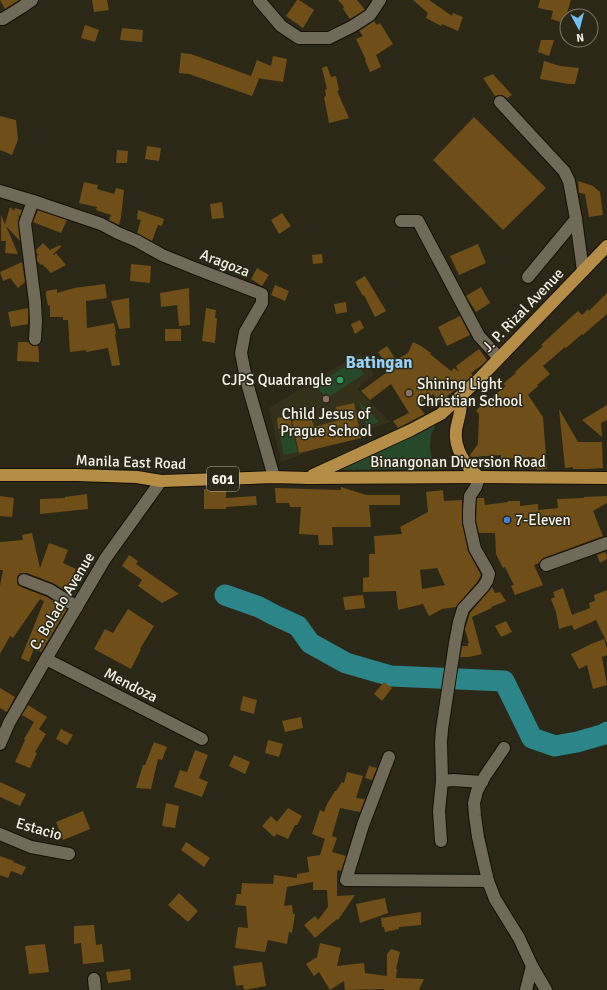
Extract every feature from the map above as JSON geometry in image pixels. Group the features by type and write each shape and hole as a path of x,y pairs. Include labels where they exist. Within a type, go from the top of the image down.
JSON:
{"main road":[{"name":"J. P. Rizal Avenue","path":"308,478 411,430 441,414 462,396 607,246"},
{"path":"462,396 456,431 457,442 464,460 479,477"},
{"name":"Manila East Road","path":"0,475 137,477 161,481 274,477 308,478"},
{"name":"Binangonan Diversion Road","path":"308,478 607,478"}],"street":[{"path":"0,19 32,0"},
{"path":"259,0 281,26 298,38 329,38 353,26 370,15 380,0"},
{"path":"500,102 564,172 569,181 583,272"},
{"name":"Aragoza","path":"0,191 33,200 101,224 162,255 262,294 262,303 245,332 241,353 247,383 274,477"},
{"path":"33,200 25,223 36,322 36,339"},
{"path":"528,276 576,219"},
{"path":"401,221 418,222 479,336 499,358"},
{"path":"441,841 439,811 442,781 442,728 459,622 463,609 483,587 489,574 475,549 469,522 470,496 476,487 479,477"},
{"name":"C. Bolado Avenue","path":"0,744 5,720 46,658 105,559 161,481"},
{"path":"546,565 607,543"},
{"path":"24,580 50,590 77,607"},
{"name":"Mendoza","path":"46,658 202,740"},
{"path":"504,748 485,776 477,791 474,803 478,837 488,881 495,899 519,938 532,966 546,990"},
{"path":"389,757 363,825 346,880 488,881"},
{"path":"442,781 453,780 482,782"},
{"name":"Estacio","path":"0,834 31,847 69,854"},
{"path":"526,990 532,966"}],"shaded area":[{"name":"Child Jesus of Prague School","path":"360,353 374,374 357,389 390,422 281,462 269,408"}],"green space":[{"name":"CJPS Quadrangle","path":"355,360 364,374 326,399 316,385"},
{"path":"359,401 379,422 366,427"},
{"path":"438,416 431,434 430,447 432,461 442,469 327,470"},
{"path":"292,429 298,452 284,455 279,431"}],"building":[{"path":"0,0 19,0 5,9"},
{"path":"92,0 107,0 109,10 94,12"},
{"path":"297,0 314,10 303,28 286,16"},
{"path":"338,0 357,0 365,10 350,19 343,9 344,7"},
{"path":"413,0 429,0 452,16 453,13 463,17 458,31 442,24 441,26 426,18 428,13"},
{"path":"540,0 571,0 569,8 559,8 559,21 551,19 553,11 538,8"},
{"path":"374,21 377,25 380,23 393,44 376,55 381,67 370,72 356,39 363,36 359,31"},
{"path":"85,25 99,30 95,42 81,38"},
{"path":"122,28 143,30 142,42 120,40"},
{"path":"541,40 554,40 549,56 538,52"},
{"path":"181,53 191,54 251,76 257,60 271,66 273,56 287,59 283,82 257,78 259,79 252,96 189,74 179,73"},
{"path":"544,61 560,66 579,68 575,84 540,79"},
{"path":"327,66 331,77 336,76 339,90 337,91 349,118 329,123 324,97 326,96 325,90 327,89 322,68"},
{"path":"493,74 512,95 507,98 502,95 495,96 483,78"},
{"path":"0,116 16,120 18,140 12,155 0,150"},
{"path":"474,117 546,188 503,230 433,160"},
{"path":"147,146 161,148 159,161 145,159"},
{"path":"117,150 128,151 127,163 116,163"},
{"path":"578,181 593,186 600,192 603,215 589,217 585,194 579,193"},
{"path":"84,182 98,185 97,189 114,194 116,188 124,190 119,225 109,220 111,215 96,210 97,207 79,203"},
{"path":"222,202 224,218 212,219 210,204"},
{"path":"10,207 14,211 15,208 22,210 20,216 17,215 19,217 18,224 20,241 6,226 18,254 5,253 6,241 1,241 1,215 5,224"},
{"path":"38,210 67,220 61,233 33,222"},
{"path":"138,210 164,219 162,226 158,225 152,241 137,233 141,220 137,219"},
{"path":"282,213 291,226 279,234 271,220"},
{"path":"43,243 50,250 60,245 61,247 53,254 54,255 56,253 66,265 51,273 42,264 41,265 37,261 37,256 39,254 37,254 36,250"},
{"path":"478,244 486,263 459,275 450,256"},
{"path":"322,254 323,263 313,264 312,255"},
{"path":"22,262 25,282 18,288 10,278 3,281 0,272"},
{"path":"131,264 151,266 150,283 130,281"},
{"path":"257,268 269,275 262,286 251,279"},
{"path":"365,276 386,311 375,317 364,295 363,296 355,282"},
{"path":"105,284 107,298 86,301 87,328 114,323 120,365 112,366 108,348 86,352 86,350 70,352 68,320 63,320 63,317 50,317 50,305 48,306 46,291 57,289 57,293 74,288"},
{"path":"275,285 289,291 285,301 271,295"},
{"path":"481,287 490,303 476,312 466,296"},
{"path":"189,288 190,325 179,326 177,305 161,307 160,293"},
{"path":"607,293 607,314 543,366 550,374 528,395 543,417 547,469 537,470 534,457 501,459 501,455 471,457 470,455 478,444 479,414 476,411 486,399 487,401 506,386 503,384 516,373 515,372 543,346 541,345 569,319 578,311 582,315 588,309 589,311"},
{"path":"129,298 130,328 119,329 111,301"},
{"path":"346,302 347,312 336,314 334,304"},
{"path":"28,308 28,324 11,327 8,312"},
{"path":"206,308 216,310 215,318 217,318 215,343 202,341"},
{"path":"460,316 470,335 447,346 438,327"},
{"path":"360,320 364,328 355,334 351,324"},
{"path":"165,329 181,329 181,341 165,341"},
{"path":"18,342 28,342 31,345 38,346 39,362 17,361"},
{"path":"413,342 431,353 430,354 451,371 454,368 459,372 456,366 479,349 487,360 471,373 473,375 439,403 433,394 417,405 425,414 398,428 393,421 409,413 391,384 370,400 361,391 390,370 378,352 387,346 396,360 408,353"},
{"path":"354,403 361,438 299,453 292,421 310,415 314,427 339,420 336,407"},
{"path":"607,405 607,420 601,423 602,437 582,420"},
{"path":"559,409 578,442 602,442 603,468 565,468"},
{"path":"290,416 292,427 278,429 277,418"},
{"path":"341,487 366,495 400,495 400,505 369,505 371,527 332,527 333,545 319,545 318,535 299,534 301,507 290,507 289,503 276,503 275,488 341,490"},
{"path":"204,489 226,489 226,498 256,496 257,505 226,507 226,509 204,509"},
{"path":"443,490 444,501 462,500 462,523 468,551 481,575 456,607 442,609 429,616 423,604 398,610 396,591 363,592 363,578 369,577 369,554 375,554 374,536 402,534 400,527 428,512 426,492","holes":["437,568 445,585 422,589 420,570"]},
{"path":"87,494 88,509 40,514 40,499 65,498"},
{"path":"0,496 14,498 12,517 0,516"},
{"path":"607,496 607,503 593,511 603,536 543,558 539,563 534,565 543,585 515,595 511,586 514,585 505,567 503,568 496,554 495,533 479,533 476,521 477,498 484,498 485,505 508,501 520,501 520,506 538,504 538,510 558,508 557,499"},
{"path":"32,533 40,568 49,543 68,550 63,563 76,569 66,591 53,583 27,573 19,574 17,577 18,585 21,587 47,597 67,609 41,652 34,648 29,662 21,658 44,601 40,599 13,638 10,636 0,654 0,586 3,570 0,570 0,542 23,540 22,535"},
{"path":"605,552 607,559 600,563 597,555"},
{"path":"129,555 138,561 136,564 179,594 162,603 138,586 142,580 122,566"},
{"path":"492,587 495,593 500,592 506,601 472,617 482,654 469,657 460,657 462,646 468,646 469,643 465,629 470,613"},
{"path":"563,588 572,615 590,608 589,603 595,601 594,595 607,590 607,643 596,620 574,630 572,625 559,629 556,612 551,599 555,597 553,592"},
{"path":"363,595 365,608 345,610 343,597"},
{"path":"128,609 154,626 140,649 131,669 94,649 105,629 113,633"},
{"path":"506,621 512,632 501,637 495,626"},
{"path":"604,639 607,648 607,655 602,657 607,685 593,689 587,665 579,669 571,654"},
{"path":"384,682 392,688 382,701 374,694"},
{"path":"0,688 15,697 7,712 0,708"},
{"path":"243,696 257,700 254,714 240,710"},
{"path":"28,705 47,717 39,729 46,734 35,752 37,753 30,768 15,762 25,740 24,739 34,722 22,715"},
{"path":"301,717 303,728 285,732 282,721"},
{"path":"61,729 73,735 67,745 56,739"},
{"path":"268,740 283,744 279,757 265,753"},
{"path":"154,742 167,747 162,760 158,759 151,789 136,788 143,765 145,765"},
{"path":"195,750 208,755 199,778 208,782 202,797 174,787 180,770 187,772"},
{"path":"234,755 250,762 245,774 229,766"},
{"path":"369,766 377,768 372,780 365,778"},
{"path":"347,772 363,776 356,798 365,799 360,812 340,808 332,836 337,838 332,852 346,856 341,871 337,870 337,896 355,895 338,920 337,919 315,938 304,925 315,916 318,920 328,907 327,890 313,890 313,882 287,887 284,906 292,905 293,914 295,914 292,933 289,932 287,944 268,940 265,952 235,948 238,927 248,928 246,906 235,905 237,894 241,894 242,883 273,884 274,875 297,878 297,874 309,872 307,857 320,855 325,839 312,834 320,810 324,812 335,791 342,782 344,783"},
{"path":"0,782 26,794 20,806 0,797"},
{"path":"166,803 179,806 175,828 162,826"},
{"path":"288,808 302,816 297,825 295,825 288,839 277,834 274,837 262,826 271,816 277,822"},
{"path":"83,811 90,829 63,840 56,822"},
{"path":"186,842 210,858 204,867 181,850"},
{"path":"0,856 26,867 22,875 11,871 8,878 0,875"},
{"path":"179,893 198,911 188,922 168,905"},
{"path":"385,898 388,913 360,923 356,904"},
{"path":"421,912 421,925 399,927 399,929 385,932 384,927 382,927 381,918"},
{"path":"94,925 96,945 102,944 104,962 83,964 81,943 74,944 74,926"},
{"path":"320,943 341,948 337,966 364,963 365,973 387,976 387,954 391,949 400,952 396,969 396,978 424,979 419,990 345,990 344,981 330,990 319,972 314,976 306,964 317,957"},
{"path":"45,944 49,972 29,974 25,946"},
{"path":"262,962 266,986 244,990 243,985 236,986 233,966"},
{"path":"130,969 131,980 108,983 106,972"}],"waterway":[{"path":"225,595 259,607 298,626 310,643 346,663 391,676 504,681 532,738 555,746 577,742 605,734 607,732"}],"place":[{"name":"CJPS Quadrangle","path":"340,380"},
{"name":"Shining Light Christian School","path":"409,393"},
{"name":"Child Jesus of Prague School","path":"326,399"},
{"name":"7-Eleven","path":"507,520"}],"district":[{"name":"Batingan","path":"379,362"}]}
